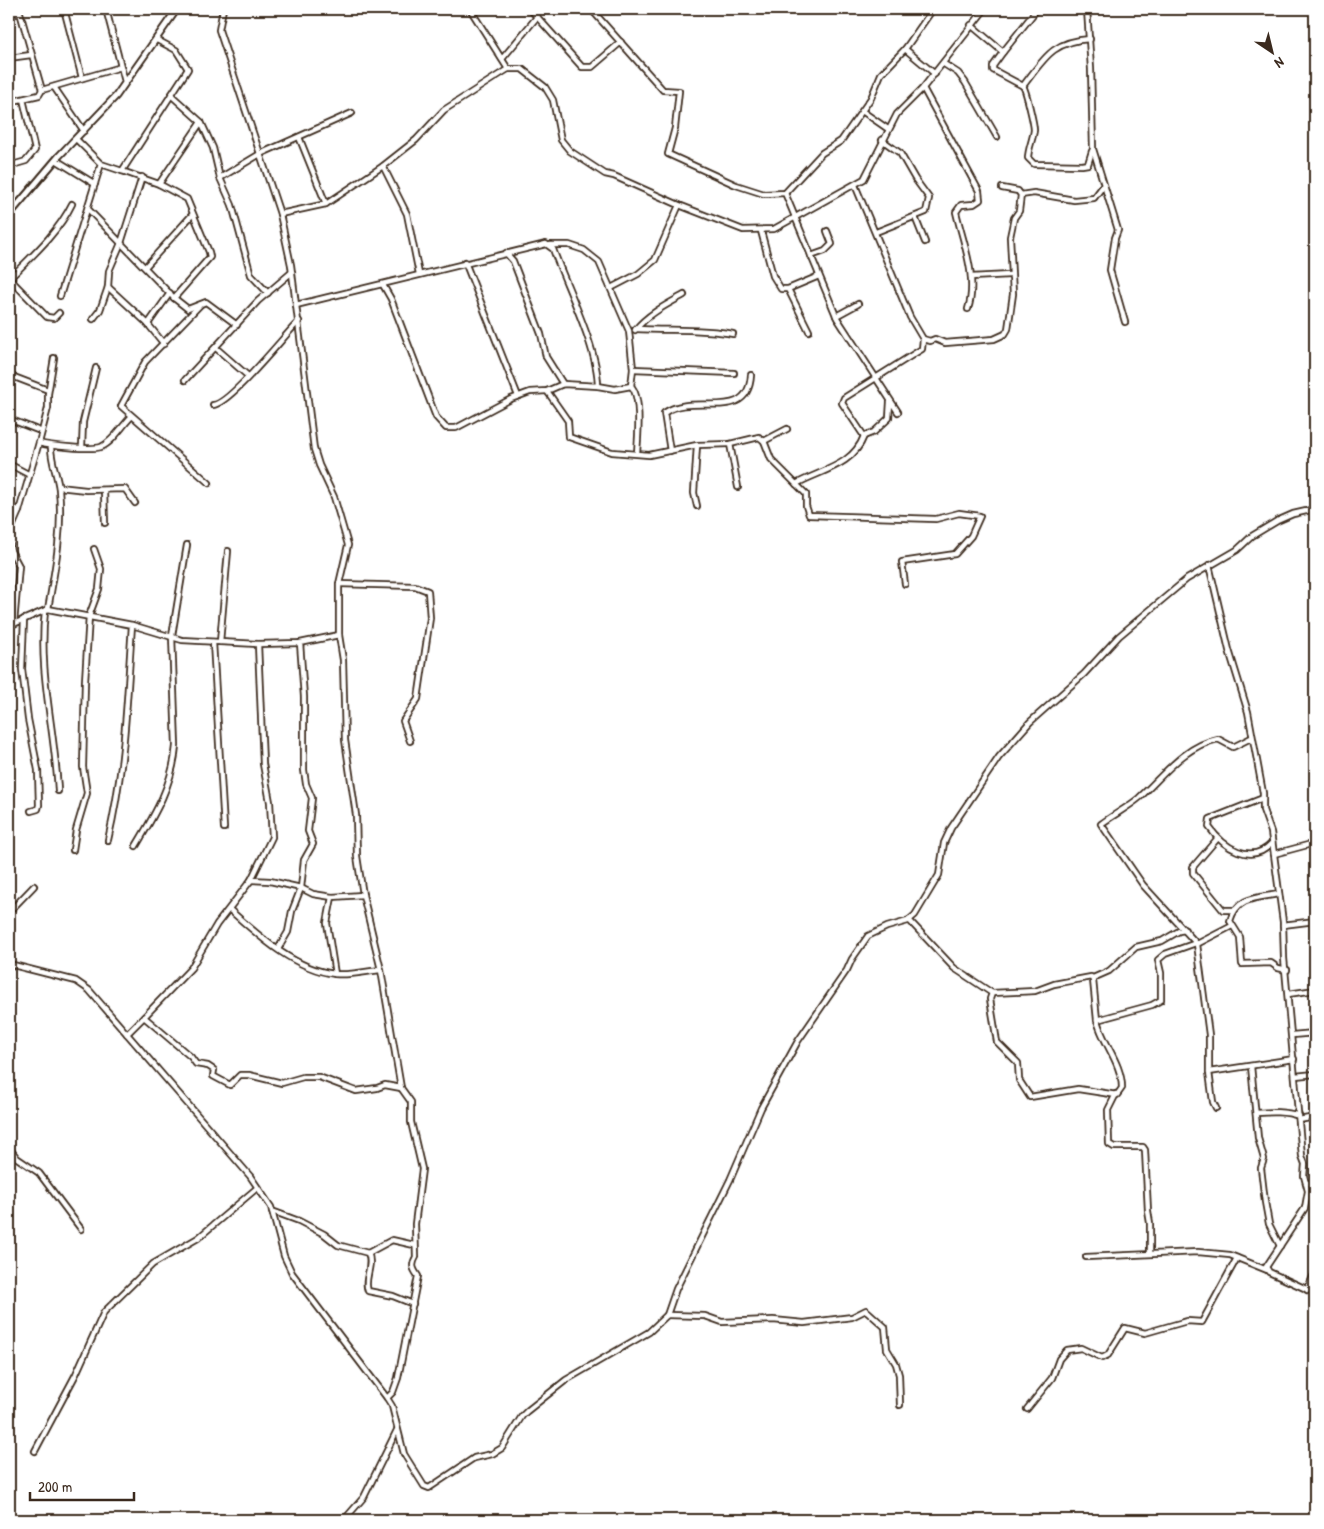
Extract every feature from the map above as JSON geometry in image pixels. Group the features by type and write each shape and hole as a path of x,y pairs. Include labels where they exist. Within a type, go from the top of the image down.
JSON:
{"street":[{"path":"64,9 82,78"},
{"path":"121,9 106,10 125,82"},
{"path":"9,215 56,160 116,96 177,9"},
{"path":"223,9 219,30 280,214 292,272 314,449 319,465 334,497 347,537 348,550 340,584 339,635 343,660 345,740 356,815 356,856 363,895 381,970 401,1088 410,1102 411,1122 422,1169 414,1245 416,1257 413,1269 418,1276 398,1378 393,1392 387,1398"},
{"path":"470,9 508,69"},
{"path":"530,9 582,67 592,67 621,42"},
{"path":"591,9 663,90 679,91 675,128 668,154 736,185 764,194 785,193 822,153 842,141 871,98 881,74 905,49 933,9"},
{"path":"280,214 326,204 383,166 416,140 444,110 508,69 522,69 545,87 553,100 562,140 570,151 604,174 614,176 678,205 743,230 761,231 774,229 864,179 882,140 897,114 944,64 971,25 985,9"},
{"path":"1034,9 1034,13 993,66 993,70 1023,86 1026,90 1034,128 1028,158 1034,164 1088,164 1093,149"},
{"path":"1086,9 1090,39 1093,149 1118,230 1110,270 1125,322"},
{"path":"9,15 19,11 42,90"},
{"path":"502,59 537,18"},
{"path":"971,25 1003,52"},
{"path":"1023,86 1051,50 1064,42 1090,39"},
{"path":"122,170 188,69 176,50 157,40"},
{"path":"905,49 935,74"},
{"path":"9,58 31,55"},
{"path":"944,64 958,73 965,82 997,137"},
{"path":"9,102 39,95 42,90 122,67"},
{"path":"54,87 84,131"},
{"path":"923,88 979,191 980,200 974,204 961,204 956,212 971,277 971,299 968,309"},
{"path":"171,95 201,122 213,148 220,178 232,205 251,275 268,293"},
{"path":"9,166 26,161 35,150 23,99"},
{"path":"862,111 888,129"},
{"path":"220,178 260,154 352,113"},
{"path":"160,184 201,122"},
{"path":"299,137 326,204"},
{"path":"76,139 102,164 160,184 187,199 210,257 174,298"},
{"path":"876,232 926,212 930,198 915,179 900,153 882,140"},
{"path":"56,160 95,184"},
{"path":"60,296 102,164"},
{"path":"383,166 407,214 419,274"},
{"path":"93,319 100,310 108,287 109,271 121,243 142,177"},
{"path":"855,185 910,317 923,338 930,341 935,338 945,343 994,339 1005,334 1010,323 1013,294 1010,275 1010,237 1014,218 1019,211 1021,195"},
{"path":"1021,195 1034,193 1074,200 1094,198 1103,186"},
{"path":"1002,188 1018,191 1021,195"},
{"path":"785,193 836,316 875,380 898,412"},
{"path":"59,312 54,318 47,317 9,278 44,242 67,214 72,204"},
{"path":"611,288 638,274 655,260 678,205"},
{"path":"88,209 146,266 174,298 188,309 206,302 237,325"},
{"path":"146,266 192,215"},
{"path":"915,217 925,242"},
{"path":"761,231 773,276 781,289 788,289 819,276"},
{"path":"811,256 825,251 832,244 826,231"},
{"path":"296,305 383,285 465,262 542,245 568,245 584,250 599,262 629,331 633,369 631,386 635,390 638,423 637,454"},
{"path":"550,245 565,278 587,341 598,386"},
{"path":"506,253 513,261 541,334 546,357 563,384"},
{"path":"465,262 518,396"},
{"path":"185,380 268,293 292,272"},
{"path":"971,277 1010,275"},
{"path":"383,285 391,299 436,417 443,426 451,429 456,428 518,396 540,390 547,391 563,384 615,388 631,386"},
{"path":"108,287 148,324 164,344"},
{"path":"788,289 809,331"},
{"path":"148,324 170,293"},
{"path":"636,329 640,322 653,312 684,295"},
{"path":"836,316 858,304"},
{"path":"200,305 145,362 121,406 209,483"},
{"path":"213,405 224,402 299,321"},
{"path":"629,331 636,329 678,332 708,330 732,334"},
{"path":"864,436 842,403 844,398 922,349 923,338"},
{"path":"216,348 248,376"},
{"path":"9,534 18,511 48,408 48,390 54,358"},
{"path":"82,446 83,422 96,368"},
{"path":"633,369 734,373"},
{"path":"670,451 664,413 698,404 737,403 745,398 750,389 752,375"},
{"path":"9,376 48,390"},
{"path":"547,391 568,421 569,437 612,452 655,455 697,445 730,444 759,437 764,441 771,459 806,494 806,506 809,515 936,519 959,513 980,516 971,536 955,554 902,562 905,584"},
{"path":"796,484 835,467 848,458 861,443 864,436 874,432 889,418 890,402"},
{"path":"39,443 51,447 100,447 114,437 132,417"},
{"path":"9,419 40,432"},
{"path":"764,441 787,429"},
{"path":"730,444 738,488"},
{"path":"697,445 694,493 697,506"},
{"path":"51,447 51,461 59,487 59,545 42,638 43,668 56,753 58,791"},
{"path":"9,464 28,474"},
{"path":"59,487 86,490 125,489 135,503"},
{"path":"104,490 105,522"},
{"path":"9,505 18,511"},
{"path":"9,964 76,981 90,990 238,1160 272,1211 284,1256 292,1273 387,1398 398,1429 404,1454 424,1486 428,1488 436,1485 474,1458 492,1454 502,1448 527,1411 566,1380 649,1332 667,1315 676,1290 730,1180 761,1108 798,1041 868,936 909,920 915,915 939,875 947,834 999,757 1030,722 1084,674 1119,636 1150,607 1187,579 1237,550 1252,536 1277,521 1292,514 1315,509"},
{"path":"9,541 11,551 19,566 11,624 47,610 132,625 182,640 258,644 300,643 339,635"},
{"path":"136,846 170,783 175,763 172,636 187,545"},
{"path":"73,850 76,830 87,793 83,766 89,616 99,589 101,569 94,549"},
{"path":"220,642 228,552"},
{"path":"1209,565 1229,650 1248,712 1264,810 1274,854 1283,925 1284,958 1287,970 1302,1156 1306,1166 1304,1176 1308,1191 1305,1208 1267,1263 1267,1270"},
{"path":"340,584 415,586 428,590 430,618 418,699 403,721 410,741"},
{"path":"24,619 22,669 28,719 38,770 39,805 38,809 31,811"},
{"path":"108,840 115,812 123,761 132,625"},
{"path":"212,642 224,828"},
{"path":"278,949 288,932 292,911 301,888 304,860 313,844 308,831 312,798 304,770 304,697 300,643"},
{"path":"127,1034 191,968 217,924 252,880 272,837 270,802 263,764 258,644"},
{"path":"1216,1108 1213,1102 1209,1072 1209,1035 1197,943 1143,885 1101,824 1137,799 1182,756 1196,746 1218,739 1233,747 1251,738"},
{"path":"1263,798 1210,819 1209,827 1217,839 1230,848 1245,854 1264,851 1272,843"},
{"path":"1217,839 1192,870 1223,910 1234,910"},
{"path":"1274,854 1315,843"},
{"path":"252,880 270,881 301,888 314,894 332,897 363,895"},
{"path":"9,912 34,886"},
{"path":"1279,894 1242,902 1234,910 1230,921 1240,937 1242,964 1271,963 1278,968 1287,970"},
{"path":"332,897 327,923 335,974"},
{"path":"230,910 278,949 303,965 335,974 381,970"},
{"path":"909,920 954,968 992,993 1035,991 1054,984 1093,978 1105,974 1136,947 1162,942 1185,930"},
{"path":"1283,925 1315,921"},
{"path":"1097,1020 1161,1000 1161,973 1158,960 1165,954 1197,943 1232,926"},
{"path":"1093,978 1097,1020 1108,1048 1121,1072 1122,1088 1116,1094 1108,1110 1109,1144 1114,1147 1143,1147 1145,1150 1150,1253"},
{"path":"1288,994 1315,990"},
{"path":"992,993 990,999 997,1042 1018,1063 1020,1080 1030,1097 1078,1089 1116,1094"},
{"path":"144,1017 190,1056 196,1064 208,1066 214,1070 213,1076 230,1085 240,1076 249,1075 282,1083 303,1077 319,1077 356,1091 385,1085 401,1088"},
{"path":"1292,1034 1315,1033"},
{"path":"1209,1072 1294,1059"},
{"path":"1251,1066 1258,1138 1264,1159 1261,1168 1265,1202 1269,1224 1280,1246"},
{"path":"1295,1076 1315,1074"},
{"path":"1256,1113 1275,1114 1284,1112 1299,1118 1315,1117"},
{"path":"9,1148 17,1158 39,1173 81,1229"},
{"path":"1307,1183 1315,1183"},
{"path":"36,1451 76,1374 104,1312 153,1264 198,1238 256,1188"},
{"path":"272,1211 299,1221 324,1234 338,1245 368,1254 392,1240 414,1245"},
{"path":"1086,1257 1198,1252 1237,1258 1315,1293"},
{"path":"368,1254 370,1259 366,1284 368,1290 393,1296 413,1304"},
{"path":"1027,1409 1052,1378 1059,1359 1067,1350 1081,1348 1102,1358 1108,1355 1125,1328 1145,1332 1187,1321 1202,1322 1237,1258"},
{"path":"1307,1290 1315,1272"},
{"path":"667,1315 705,1316 722,1322 773,1320 804,1323 852,1317 866,1310 885,1327 887,1349 896,1364 899,1375 900,1406"},
{"path":"344,1520 364,1497 398,1429"}]}
